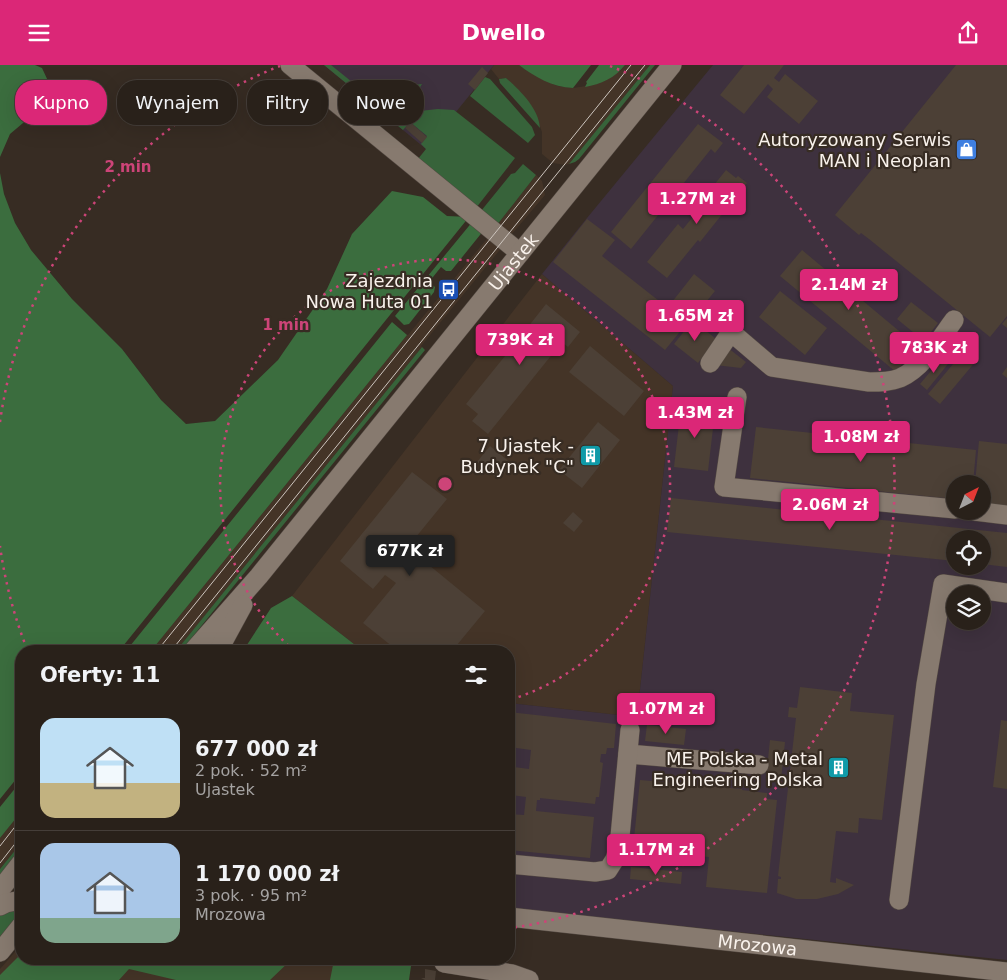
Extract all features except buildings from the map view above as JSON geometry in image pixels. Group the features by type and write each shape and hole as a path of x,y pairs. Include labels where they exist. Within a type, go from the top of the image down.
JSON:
{"street":[{"path":"290,65 520,253"},
{"name":"Ujastek","path":"198,645 259,576 672,65"},
{"path":"710,363 731,332 772,367 869,382 885,382 901,378 913,369 924,359 954,320"},
{"path":"737,397 724,487 946,508"},
{"path":"991,513 1007,515"},
{"name":"Ujastek","path":"221,645 259,576"},
{"path":"899,900 926,684 943,584 1007,593"},
{"path":"515,865 595,872 608,870 616,859 619,847 630,730"},
{"path":"628,755 759,765"},
{"path":"0,890 15,871"},
{"path":"0,905 15,901"},
{"name":"Mrozowa","path":"515,918 1007,972"},
{"path":"0,951 15,933"},
{"path":"456,965 512,974 529,980"}],"shaded area":[{"path":"324,65 494,65 426,149 397,125 424,125 424,80 342,80"},
{"path":"494,65 519,65 541,79 558,86 573,88 604,81 621,70 625,65 650,65 569,164 565,165 553,163 542,154 542,132 537,118 524,96 506,78 499,79 491,69"},
{"path":"713,65 1007,65 1007,960 515,909 515,704 637,717 673,386 542,274"},
{"path":"536,175 542,181 545,195 511,235 497,225"},
{"path":"490,235 503,246 181,645 156,645 407,335"},
{"path":"542,274 673,386 637,717 515,704 515,645 355,645 292,596"},
{"path":"15,819 15,850 0,869 0,838"},
{"path":"15,952 15,965 368,965 367,980 0,980 0,969"}],"green space":[{"path":"0,65 35,65 42,68 48,80 15,80 15,125 21,125 10,134 0,157"},
{"path":"324,65 331,65 350,80 342,80"},
{"path":"519,65 591,65 573,88 558,86 544,81"},
{"path":"599,65 625,65 607,80 585,87 586,82"},
{"path":"650,65 655,65 579,159 569,164"},
{"path":"485,77 490,79 532,127 535,135 528,143 470,96"},
{"path":"506,78 523,94 532,107 539,121 540,128 500,83 499,79"},
{"path":"454,110 515,158 476,208 418,159 426,149 421,144 427,136 414,125 424,125 424,111"},
{"path":"397,125 407,125 403,130"},
{"path":"523,164 536,175 497,225 481,211 511,174 515,173"},
{"path":"0,173 4,194 15,223 31,250 72,299 122,349 161,400 186,424 215,421 278,360 327,289 352,234 392,191 423,197 447,216 469,217 124,645 15,645 15,780 0,799"},
{"path":"473,221 484,230 451,271 446,271 441,267 429,282 435,287 434,292 409,324 404,325 395,316"},
{"path":"392,322 407,335 156,645 131,645"},
{"path":"422,347 425,350 186,645 181,645"},
{"path":"292,596 355,645 247,645 271,608"},
{"path":"15,788 15,819 0,838 0,807"},
{"path":"15,850 15,856 0,875 0,869"},
{"path":"15,908 15,922 0,941 0,912"},
{"path":"15,960 15,965 286,965 270,980 176,980 129,969 119,980 0,980 0,975"},
{"path":"333,965 411,965 409,980 330,980"}],"tram line":[{"path":"162,645 631,65"},
{"path":"176,645 645,65"},
{"path":"0,846 15,827"},
{"path":"0,863 15,844"}],"place":[{"name":"Autoryzowany Serwis MAN i Neoplan","path":"967,149"},
{"name":"Zajezdnia Nowa Huta 01","path":"449,290"},
{"name":"7 Ujastek - Budynek \"C\"","path":"590,455"},
{"name":"ME Polska - Metal Engineering Polska","path":"839,768"}]}
